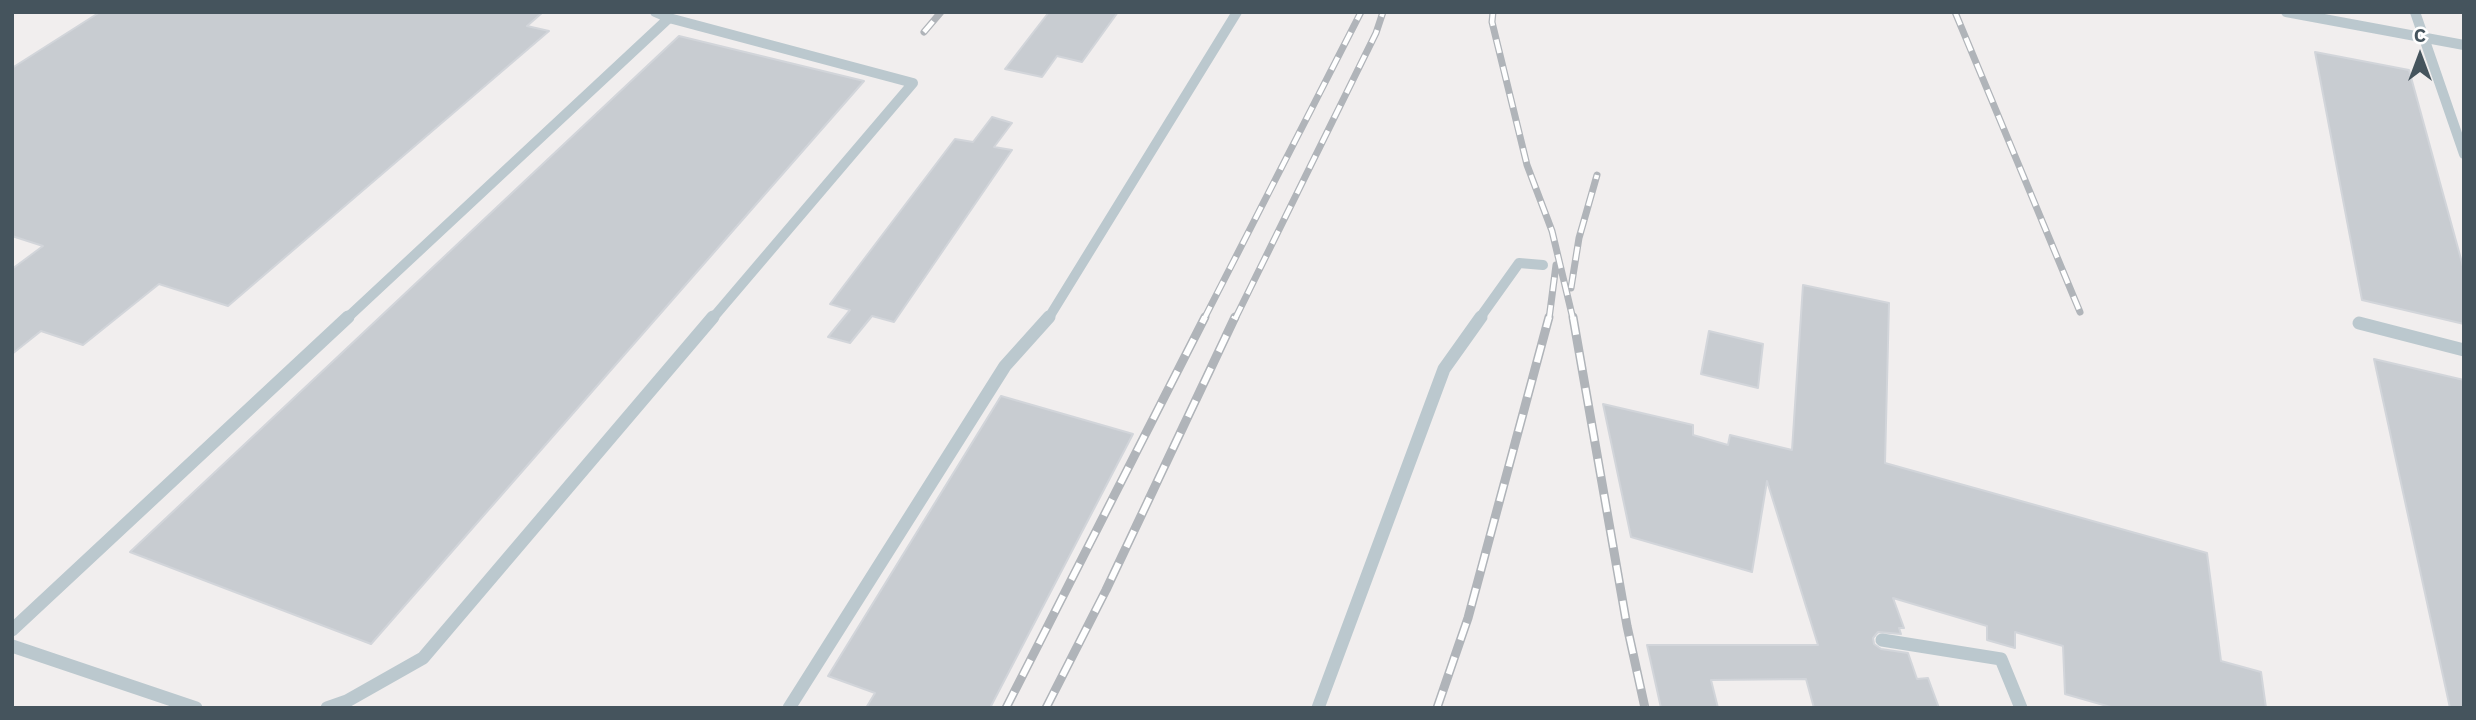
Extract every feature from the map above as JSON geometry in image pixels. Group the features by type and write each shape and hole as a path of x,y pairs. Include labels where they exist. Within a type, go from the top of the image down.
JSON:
{"lane":[{"path":"327,708 347,701 423,658 913,83 669,18 656,12"},
{"path":"12,630 669,18 683,12"},
{"path":"789,708 1004,366 1047,320 1237,12"},
{"path":"2286,12 2464,45"},
{"path":"2415,12 2464,154"},
{"path":"1318,708 1444,369 1519,263 1543,265"},
{"path":"2359,323 2464,350"},
{"path":"1882,640 2001,659 2021,708"},
{"path":"12,646 196,708"}],"building":[{"path":"100,12 543,12 527,26 549,31 228,306 159,284 83,345 41,331 12,354 12,269 43,246 12,236 12,68"},
{"path":"1049,12 1118,12 1082,62 1057,56 1042,77 1005,69"},
{"path":"679,36 864,81 371,644 130,552"},
{"path":"2315,52 2409,70 2464,270 2464,324 2362,300"},
{"path":"992,117 1012,123 994,147 1012,150 894,322 872,316 850,343 828,337 850,310 830,304 955,139 973,142"},
{"path":"1803,285 1889,303 1885,463 2207,553 2221,661 2261,672 2266,708 2114,708 2065,694 2063,646 2015,632 2015,648 1987,640 1987,626 1893,598 1904,628 1899,628 1901,634 1878,632 1873,638 1874,644 1881,649 1908,653 1917,679 1928,678 1939,708 1814,708 1806,679 1711,680 1718,708 1661,708 1647,645 1818,645 1767,481 1752,572 1631,537 1603,404 1693,425 1693,435 1728,445 1730,435 1792,450"},
{"path":"1709,331 1763,344 1758,388 1701,374"},
{"path":"2374,359 2464,380 2464,708 2450,708"},
{"path":"1001,396 1133,434 990,708 866,708 875,693 828,676"}],"railway":[{"path":"924,32 941,12"},
{"path":"1204,319 1361,12"},
{"path":"1235,319 1376,33 1383,12"},
{"path":"1493,12 1492,22 1527,165 1552,231 1573,319"},
{"path":"1955,12 2080,312"},
{"path":"1571,288 1579,238 1597,175"},
{"path":"1549,319 1556,265"},
{"path":"1006,708 1205,317"},
{"path":"1046,708 1106,590 1235,317"},
{"path":"1437,708 1468,618 1549,317"},
{"path":"1573,317 1627,626 1645,708"}]}
